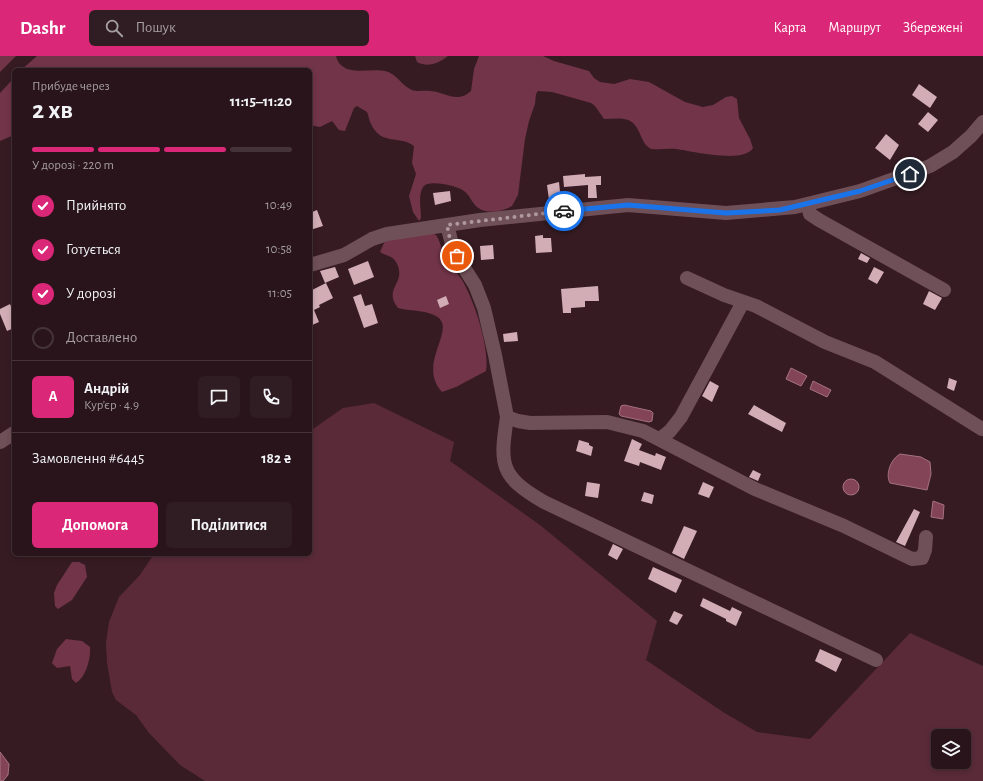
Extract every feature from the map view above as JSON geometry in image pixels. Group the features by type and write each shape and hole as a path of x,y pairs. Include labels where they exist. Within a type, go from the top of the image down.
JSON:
{"street":[{"path":"312,264 344,254 372,239 387,234 447,225 628,205 726,213 780,210 860,191 930,166 953,152 971,136 983,122"},
{"path":"808,204 813,216 944,290"},
{"path":"447,225 451,244 475,286 484,308 507,417 502,451 505,466 514,480 531,494 876,660"},
{"path":"687,278 766,311 825,342 875,362 982,429"},
{"path":"660,439 670,431 681,417 743,302"},
{"path":"507,417 530,423 612,422 643,431 744,484 844,526 906,557 917,560 922,558 925,550 926,537"},
{"path":"0,442 12,434"}],"shaded area":[{"path":"0,56 16,56 0,72"},
{"path":"37,56 336,56 339,63 350,70 385,71 392,74 405,86 412,90 436,92 461,97 471,91 474,69 479,56 543,56 554,61 589,71 594,78 600,82 614,84 630,79 649,82 685,102 703,107 713,105 726,97 732,96 737,99 739,118 753,148 748,153 729,156 676,149 651,149 644,142 634,124 630,121 624,119 604,119 595,106 591,103 552,92 538,91 525,139 518,195 512,206 496,211 483,211 473,203 464,191 450,185 437,183 426,185 421,190 421,218 419,221 413,212 409,196 416,174 412,163 414,146 403,141 385,138 380,135 375,131 371,124 367,112 357,106 354,108 345,131 339,130 332,121 320,127 312,125 312,68 23,68"},
{"path":"415,56 448,56 437,63 425,65 417,62"},
{"path":"12,80 12,136 0,141 0,93"},
{"path":"431,233 436,235 438,238 445,258 467,289 480,324 487,361 486,371 456,387 442,392 435,381 433,369 443,328 441,321 430,313 398,308 394,301 393,295 398,281 399,269 394,260 380,252 384,243 389,239"},
{"path":"791,368 807,376 801,386 786,379"},
{"path":"813,381 831,390 827,397 810,389"},
{"path":"374,403 454,442 450,461 540,525 657,621 646,660 723,712 757,732 810,739 910,633 983,666 983,781 205,781 180,765 149,733 136,715 116,700 112,692 107,663 106,643 109,622 119,597 140,575 153,556 312,556 312,430 343,408"},
{"path":"624,405 651,411 653,413 652,421 649,422 621,416 619,414 621,406"},
{"path":"900,454 921,457 930,462 931,474 927,490 890,483 888,475 890,467 894,459"},
{"path":"851,479 857,481 859,487 857,493 851,495 845,493 843,487 845,481"},
{"path":"933,501 944,505 943,519 931,517"},
{"path":"72,562 79,562 85,565 87,577 72,600 58,609 55,606 54,593 57,585"},
{"path":"66,639 82,641 90,647 90,656 87,667 83,676 76,683 72,679 70,666 57,668 52,663 57,649"},
{"path":"0,752 9,764 8,775 3,781 0,781"}],"building":[{"path":"919,84 937,97 930,108 912,95"},
{"path":"928,112 938,120 928,132 918,124"},
{"path":"886,134 899,145 890,160 875,148"},
{"path":"585,174 585,177 601,176 601,185 596,185 597,198 588,198 588,185 564,187 563,176"},
{"path":"559,182 561,201 549,200 547,185"},
{"path":"450,191 451,201 435,205 433,193"},
{"path":"317,210 323,226 312,229 312,212"},
{"path":"543,235 543,238 551,238 552,252 536,253 535,236"},
{"path":"493,245 494,259 481,260 480,246"},
{"path":"861,253 870,258 867,263 858,259"},
{"path":"368,261 374,277 354,285 348,269"},
{"path":"335,267 339,277 325,283 320,271"},
{"path":"874,267 884,272 877,284 868,279"},
{"path":"326,283 333,298 319,305 320,307 314,310 319,322 312,325 312,290"},
{"path":"598,286 599,301 585,301 585,307 571,308 571,313 563,313 561,289"},
{"path":"929,291 942,298 935,310 923,304"},
{"path":"361,294 365,306 372,304 378,323 364,328 353,297"},
{"path":"446,296 449,304 440,308 437,300"},
{"path":"10,304 12,309 12,329 7,331 0,314 0,309"},
{"path":"517,332 518,341 504,342 503,334"},
{"path":"949,378 957,381 954,391 947,388"},
{"path":"710,381 719,386 712,402 702,396"},
{"path":"754,405 786,423 782,432 748,414"},
{"path":"632,439 642,444 639,450 655,456 656,453 666,457 661,470 640,462 639,466 624,461"},
{"path":"579,440 589,443 589,445 593,447 591,456 576,451"},
{"path":"753,470 761,474 758,481 749,477"},
{"path":"587,482 600,484 598,498 585,496"},
{"path":"703,482 714,487 709,498 698,494"},
{"path":"644,492 654,495 652,504 641,501"},
{"path":"914,509 920,512 905,546 896,542"},
{"path":"684,526 697,531 684,559 672,553"},
{"path":"613,544 623,549 617,560 608,555"},
{"path":"653,567 682,580 676,593 648,579"},
{"path":"703,598 730,611 732,607 742,612 736,626 726,621 726,619 700,606"},
{"path":"674,611 683,615 677,625 669,621"},
{"path":"820,649 842,659 836,672 815,661"}],"way so far":[{"path":"457,256 451,244 447,225 564,211"}],"route":[{"path":"564,211 628,205 654,206 711,213 741,213 780,210 811,204 860,191 910,174"}]}
